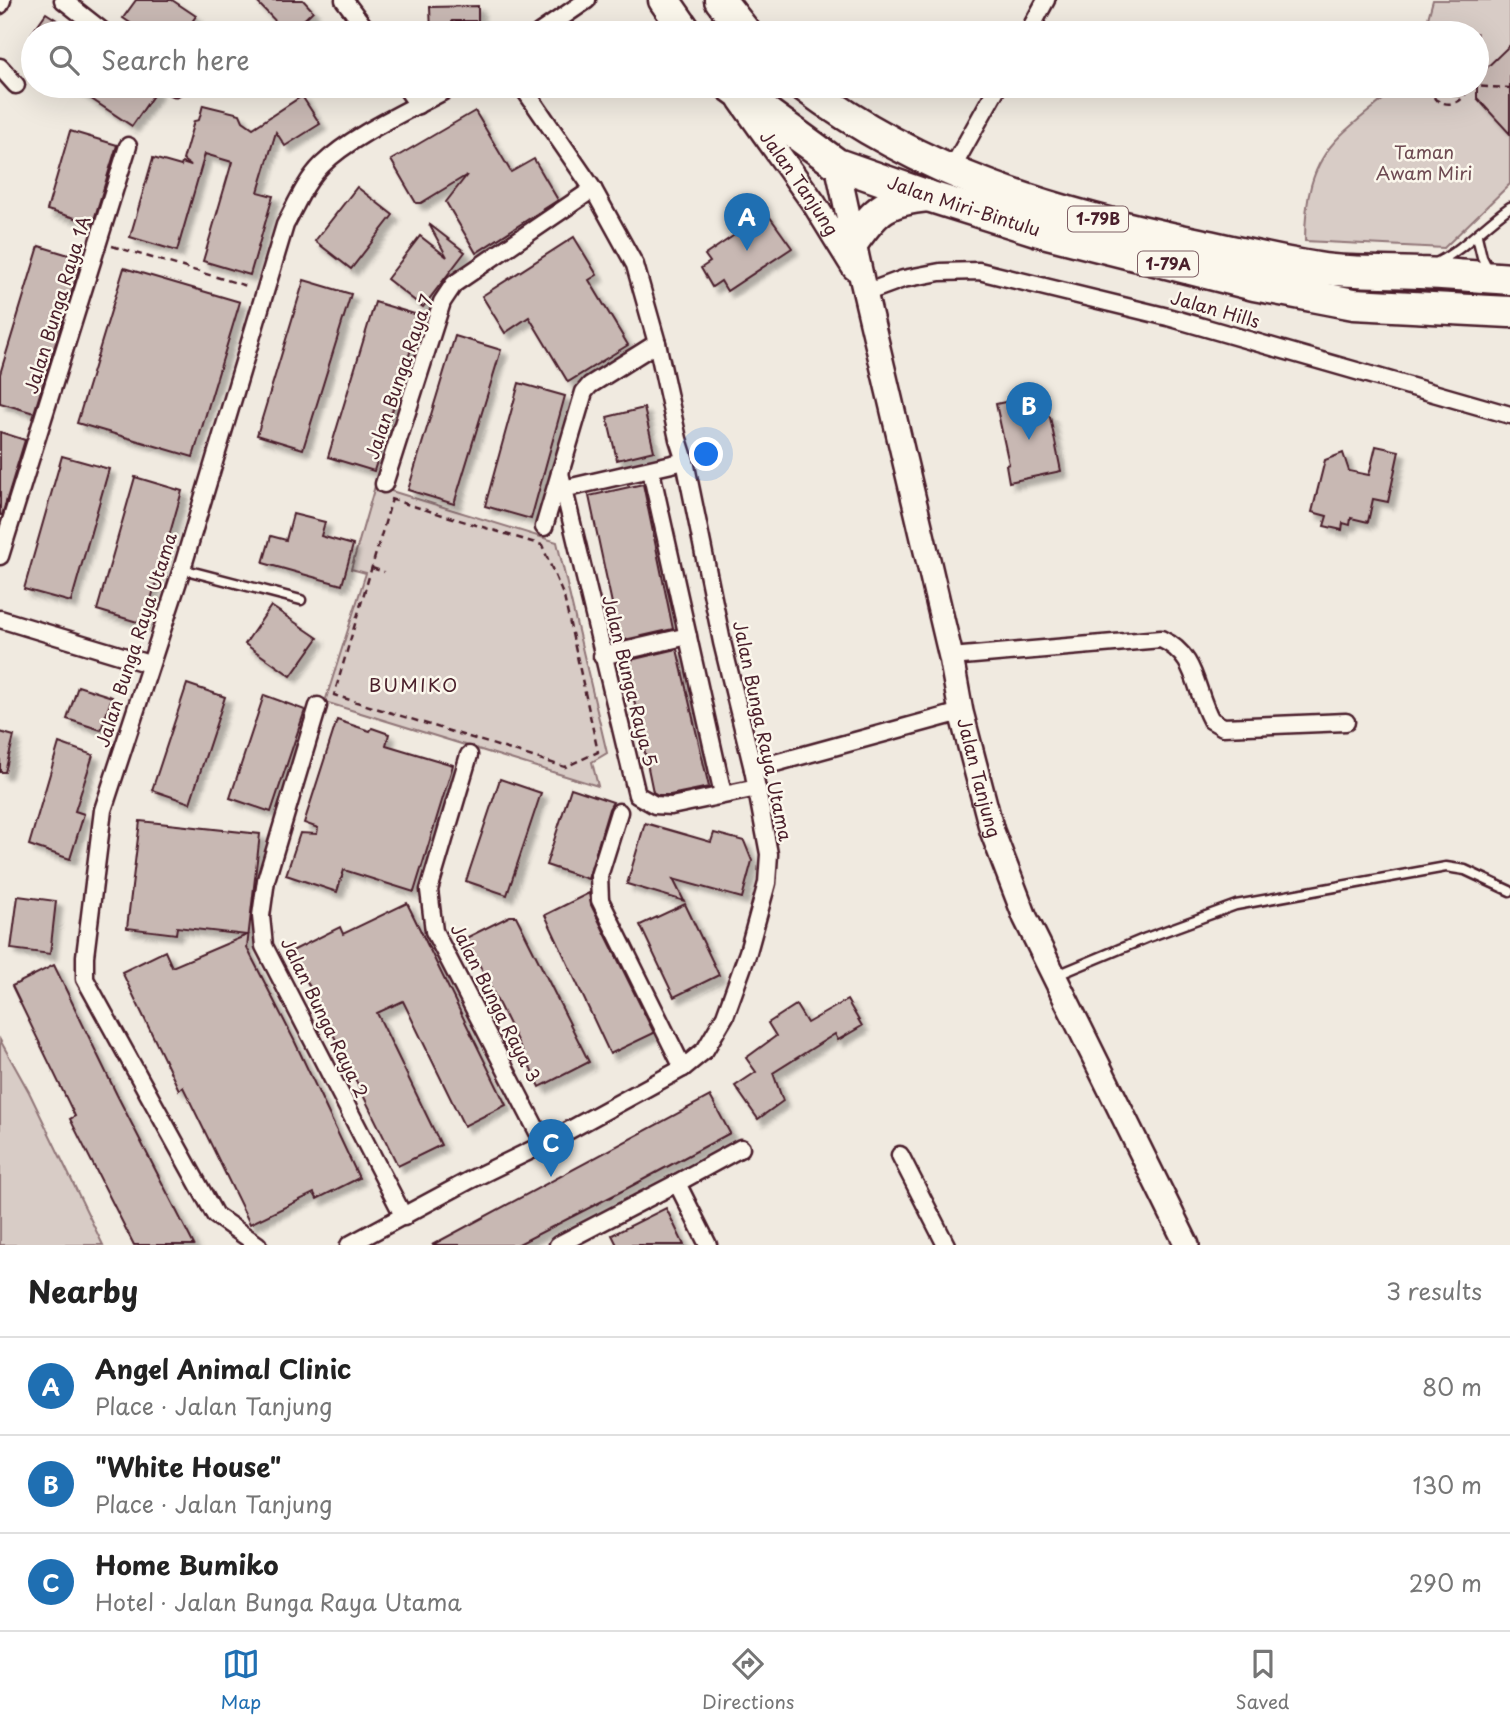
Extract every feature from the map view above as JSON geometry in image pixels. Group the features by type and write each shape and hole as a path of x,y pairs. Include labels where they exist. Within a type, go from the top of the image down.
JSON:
{"highway":[{"path":"664,0 679,21"},
{"path":"720,0 737,21"},
{"name":"Jalan Miri-Bintulu","path":"746,98 837,164 1039,231 1254,285 1354,304 1510,312"},
{"path":"799,98 837,164"},
{"name":"Jalan Miri-Bintulu","path":"820,98 888,141 950,172 1013,196 1165,237 1324,269 1504,279"},
{"path":"854,241 869,219 884,205 902,198 928,196"}],"street":[{"path":"0,5 2,0"},
{"path":"62,0 89,21"},
{"path":"344,0 360,21"},
{"path":"1035,21 1046,0"},
{"path":"554,21 580,2"},
{"path":"0,67 16,85"},
{"path":"413,98 418,105"},
{"name":"Jalan Bunga Raya Utama","path":"258,1245 215,1215 85,979 87,926 103,810 181,569 285,225 305,186 322,165 347,144 431,98"},
{"name":"Jalan Bunga Raya Utama","path":"349,1245 683,1068 705,1050 725,1017 748,952 767,883 769,854 753,769 722,642 685,461 635,265 593,189 530,98"},
{"name":"Jalan Tanjung","path":"739,98 815,205 863,286"},
{"path":"950,172 991,98"},
{"name":"Jalan Bunga Raya 1A","path":"0,556 128,146"},
{"name":"Jalan Tanjung","path":"837,164 863,286 951,657 961,712 992,831 1025,917 1187,1245"},
{"name":"Jalan Bunga Raya 7","path":"388,492 442,302 454,284 593,189"},
{"name":"Jalan Hills","path":"863,286 940,272 979,271 1157,314 1510,415"},
{"path":"544,527 562,481 584,392 590,385 657,343"},
{"path":"562,481 651,471 685,461"},
{"path":"651,471 723,794"},
{"name":"Jalan Bunga Raya 5","path":"562,481 637,794 655,805 671,806 757,788"},
{"path":"0,619 149,664"},
{"path":"603,656 688,636"},
{"path":"951,657 1161,639 1170,643 1187,661 1197,678 1211,720 1223,727 1346,722"},
{"name":"Jalan Bunga Raya 2","path":"318,706 266,880 261,916 264,946 404,1217"},
{"path":"753,769 961,712"},
{"name":"Jalan Bunga Raya 3","path":"469,755 429,890 434,931 544,1144"},
{"path":"619,812 599,876 600,900 683,1068"},
{"path":"558,1245 741,1148"},
{"path":"900,1155 946,1245"},
{"path":"677,1183 708,1245"}],"lane":[{"path":"1418,273 1450,256 1510,207"},
{"path":"1477,236 1487,267 1504,279"},
{"path":"181,569 301,600"},
{"path":"1055,976 1146,938 1249,902 1446,867 1465,870 1510,891"}],"path":[{"path":"1489,87 1510,88"},
{"path":"1434,98 1446,105 1464,98"},
{"path":"98,242 263,291"},
{"path":"388,492 542,545 564,597 598,752 565,767 334,695 372,568 388,492"},
{"path":"372,568 384,572"}],"green space":[{"name":"Taman Awam Miri","path":"1433,0 1510,0 1510,184 1444,248 1305,241 1308,198 1322,159 1347,129 1385,98 1489,98 1489,21 1427,21"},
{"path":"375,486 557,542 607,753 592,762 598,786 325,702 366,573 351,569"},
{"path":"0,1040 29,1092 103,1245 0,1245"}],"building":[{"path":"136,0 172,0 196,16 192,21 127,21 123,18"},
{"path":"255,0 303,0 313,11 303,21 275,21"},
{"path":"478,6 478,21 431,21 430,7"},
{"path":"46,13 58,21 40,21"},
{"path":"1510,45 1510,134 1477,98 1489,98 1489,65"},
{"path":"90,98 151,98 132,126"},
{"path":"299,98 303,98 320,124 285,146 276,132 258,192 273,196 250,275 203,261 232,162 205,154 177,251 130,237 153,158 191,166 183,160 194,121 199,120 203,105 240,114 243,121 253,128"},
{"path":"475,111 511,172 534,159 558,200 476,253 446,202 467,175 421,203 416,203 391,160"},
{"path":"70,131 117,145 93,223 47,210"},
{"path":"357,187 393,215 351,269 315,241"},
{"path":"767,213 792,248 727,291 721,281 712,287 701,268 710,262 705,255"},
{"path":"429,224 465,252 423,307 387,279 420,236 447,257"},
{"path":"574,237 597,275 589,280 628,345 568,382 529,317 505,333 482,296"},
{"path":"39,246 82,259 34,413 0,403 0,374"},
{"path":"124,268 240,302 193,457 77,423"},
{"path":"304,280 351,294 303,449 257,435"},
{"path":"375,302 421,316 374,471 328,457"},
{"path":"455,336 501,350 454,504 408,490"},
{"path":"519,383 565,396 531,519 485,506"},
{"path":"1035,387 1040,408 1050,417 1061,471 1009,482 1006,465 1009,464 996,404 1023,398 1021,390"},
{"path":"644,408 654,451 617,460 607,417"},
{"path":"0,432 25,440 2,515 0,515"},
{"path":"1376,446 1399,451 1388,502 1373,499 1368,522 1351,518 1350,525 1343,523 1342,530 1324,526 1327,516 1312,512 1325,460 1343,453 1349,471 1369,475"},
{"path":"62,456 109,469 71,602 24,589"},
{"path":"135,477 182,491 144,624 97,610"},
{"path":"643,484 673,629 620,641 589,496"},
{"path":"293,514 325,522 321,536 353,545 342,585 263,563 271,536 286,540"},
{"path":"271,606 318,638 291,676 245,644"},
{"path":"677,649 709,787 658,795 653,792 626,661"},
{"path":"187,684 225,697 190,803 152,790"},
{"path":"78,686 112,697 101,730 67,719"},
{"path":"264,695 305,710 271,812 230,798"},
{"path":"337,720 389,734 386,745 453,765 414,892 344,870 337,892 286,875 300,833 317,834 318,828 304,823"},
{"path":"0,732 14,736 5,772 0,772"},
{"path":"59,743 93,755 75,811 84,814 70,859 29,845"},
{"path":"500,779 541,793 507,895 466,881"},
{"path":"571,788 613,802 588,879 546,865"},
{"path":"140,821 260,834 247,948 359,1178 317,1199 314,1193 250,1224 183,1087 179,1090 122,972 165,951 172,967 247,935 177,927 176,934 127,928"},
{"path":"645,823 711,842 714,833 744,841 752,861 742,898 673,879 684,901 627,884"},
{"path":"589,893 591,905 654,1033 610,1054 545,915"},
{"path":"18,896 56,901 50,954 11,949"},
{"path":"407,903 506,1105 464,1126 403,1001 377,1013 441,1145 398,1166 292,951 340,927 343,934"},
{"path":"685,904 719,975 674,997 640,925"},
{"path":"510,916 516,916 589,1062 540,1087 466,938"},
{"path":"54,965 194,1245 134,1245 70,1119 75,1116 12,986"},
{"path":"847,1000 862,1026 838,1040 835,1034 773,1073 783,1101 758,1119 735,1086 756,1072 746,1058 776,1036 768,1023 796,1005 807,1023"},
{"path":"710,1096 730,1133 624,1190 517,1245 432,1245"},
{"path":"666,1208 684,1245 617,1245 612,1235"}],"place":[{"name":"Angel Animal Clinic","path":"747,251"},
{"name":"\"White House\"","path":"1029,440"},
{"name":"Home Bumiko","path":"551,1177"}],"district":[{"name":"BUMIKO","path":"414,685"}]}
